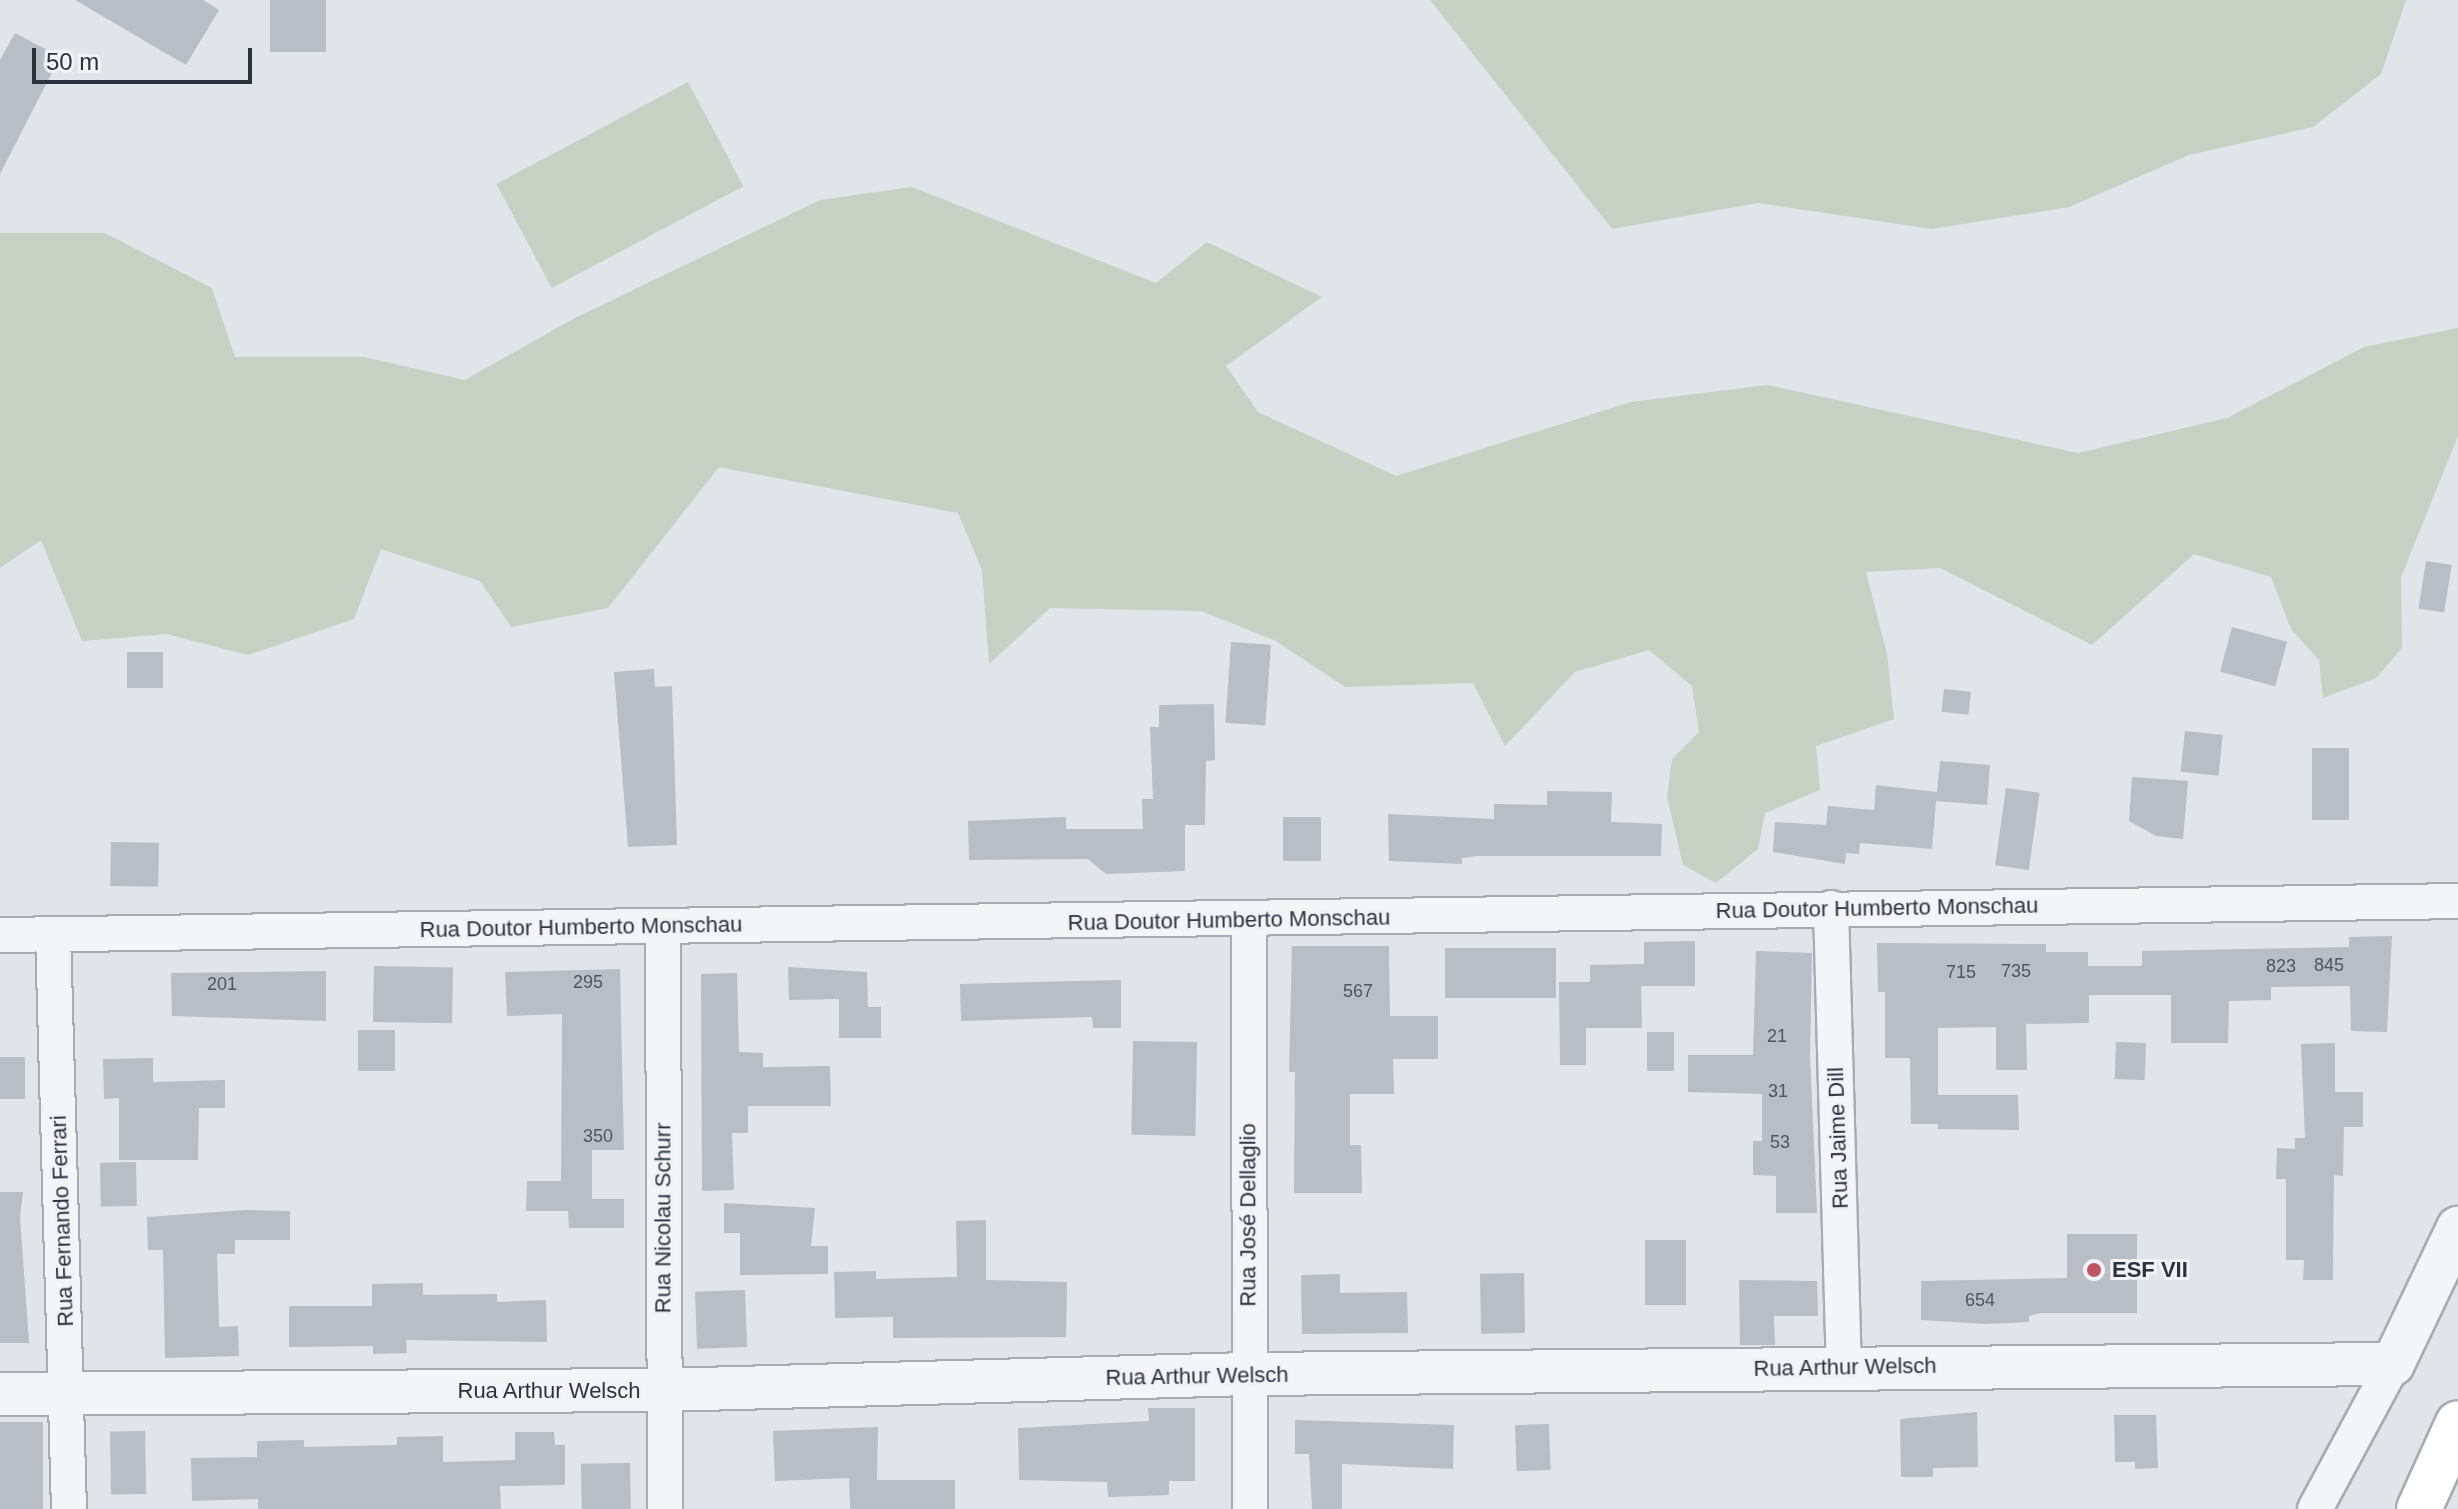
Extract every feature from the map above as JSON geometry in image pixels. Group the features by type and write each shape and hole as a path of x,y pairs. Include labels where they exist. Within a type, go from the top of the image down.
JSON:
{"highway":[{"path":"2419,1509 2458,1423"}],"street":[{"name":"Rua Doutor Humberto Monschau","path":"0,935 1249,921 1831,908 2458,901"},
{"name":"Rua Jaime Dill","path":"1831,908 1844,1367"},
{"name":"Rua José Dellaglio","path":"1249,921 1250,1509"},
{"name":"Rua Nicolau Schurr","path":"663,926 665,1509"},
{"name":"Rua Fernando Ferrari","path":"53,934 69,1509"},
{"path":"2315,1509 2393,1364 2458,1228"},
{"name":"Rua Arthur Welsch","path":"0,1394 664,1390 1248,1374 2393,1364"}],"green space":[{"path":"1430,0 2406,0 2381,74 2313,127 2189,155 2069,207 1932,229 1758,203 1612,229"},
{"path":"688,82 743,186 552,288 496,184"},
{"path":"912,187 1156,283 1207,242 1322,297 1226,366 1258,412 1396,476 1631,402 1768,385 2078,453 2227,418 2364,347 2458,328 2458,436 2401,577 2402,648 2376,678 2323,698 2319,660 2291,629 2271,577 2194,554 2092,645 1940,568 1866,572 1887,654 1894,719 1816,746 1820,790 1765,813 1758,849 1716,883 1683,865 1667,797 1672,759 1699,732 1692,686 1649,650 1575,672 1505,746 1473,683 1345,687 1274,640 1201,611 1050,608 989,664 982,570 958,513 719,467 608,608 511,627 480,581 381,549 354,619 248,655 166,634 82,641 41,540 0,568 0,233 105,233 212,288 235,357 364,357 465,380 571,320 820,200"}],"building":[{"path":"75,0 203,0 219,10 186,65"},
{"path":"270,0 326,0 326,52 270,52"},
{"path":"15,33 60,57 0,174 0,60"},
{"path":"2426,561 2452,565 2444,612 2418,608"},
{"path":"2232,627 2287,642 2275,686 2220,671"},
{"path":"1231,642 1271,645 1265,726 1225,723"},
{"path":"127,652 163,652 163,688 127,688"},
{"path":"654,669 655,687 672,686 677,845 628,847 614,672"},
{"path":"1944,689 1971,692 1968,715 1942,712"},
{"path":"1214,704 1215,760 1206,761 1205,825 1185,825 1185,871 1106,874 1088,859 969,860 968,821 1066,817 1066,829 1143,829 1142,799 1153,799 1150,727 1159,727 1159,705"},
{"path":"2185,731 2223,735 2219,776 2181,772"},
{"path":"2312,748 2349,748 2349,820 2312,820"},
{"path":"1940,761 1990,765 1987,805 1936,801 1932,849 1860,843 1859,854 1846,853 1845,864 1773,852 1775,822 1826,825 1828,806 1874,810 1876,785 1937,792"},
{"path":"2132,777 2188,781 2183,839 2156,836 2129,821"},
{"path":"2006,788 2040,793 2029,870 1995,865"},
{"path":"1547,791 1612,792 1611,822 1662,824 1661,856 1477,856 1462,858 1462,864 1389,861 1388,814 1494,819 1494,804 1547,805"},
{"path":"1283,817 1321,817 1321,861 1283,861"},
{"path":"111,842 159,843 158,887 110,886"},
{"path":"2392,936 2387,1032 2351,1031 2350,986 2271,987 2271,1000 2229,1001 2228,1043 2171,1043 2171,995 2089,995 2089,1023 2026,1024 2027,1070 1996,1070 1996,1027 1938,1028 1938,1095 2018,1095 2019,1130 1938,1129 1938,1124 1911,1124 1910,1058 1885,1058 1885,992 1878,992 1877,943 2046,944 2046,952 2088,952 2088,966 2142,966 2142,951 2349,947 2349,937"},
{"path":"1695,941 1695,986 1641,986 1642,1028 1586,1028 1586,1065 1560,1065 1559,982 1590,982 1590,965 1644,964 1644,942"},
{"path":"1292,946 1389,946 1390,1016 1438,1016 1438,1059 1393,1059 1394,1094 1350,1094 1350,1145 1361,1145 1362,1193 1294,1193 1295,1072 1289,1072"},
{"path":"1445,948 1556,948 1556,998 1445,998"},
{"path":"1756,951 1812,953 1810,1055 1817,1213 1776,1213 1776,1176 1753,1175 1753,1141 1762,1141 1762,1094 1688,1092 1688,1055 1753,1055"},
{"path":"374,966 453,967 452,1023 373,1022"},
{"path":"788,967 867,972 868,1007 881,1007 881,1038 839,1038 839,999 789,1000"},
{"path":"620,969 624,1150 592,1150 592,1199 624,1199 624,1228 569,1228 568,1211 526,1211 527,1181 561,1181 562,1014 507,1016 505,972"},
{"path":"326,971 326,1021 172,1016 171,973"},
{"path":"737,973 739,1052 763,1053 763,1067 830,1066 831,1106 748,1106 748,1133 732,1133 734,1190 702,1191 701,974"},
{"path":"1121,980 1121,1028 1093,1028 1092,1017 961,1021 960,984"},
{"path":"358,1030 395,1030 395,1071 358,1071"},
{"path":"1647,1032 1674,1032 1674,1071 1647,1071"},
{"path":"1133,1041 1197,1042 1195,1136 1131,1135"},
{"path":"2116,1042 2146,1043 2145,1080 2115,1079"},
{"path":"2335,1043 2335,1092 2363,1092 2363,1127 2344,1127 2343,1176 2334,1175 2333,1280 2303,1280 2304,1260 2286,1260 2286,1179 2276,1179 2277,1148 2295,1149 2295,1138 2305,1138 2301,1044"},
{"path":"0,1057 25,1057 25,1099 0,1099"},
{"path":"153,1058 153,1082 225,1080 225,1108 199,1108 198,1160 119,1160 119,1098 104,1099 103,1059"},
{"path":"136,1162 137,1206 101,1207 100,1163"},
{"path":"0,1192 23,1192 20,1217 29,1343 0,1343"},
{"path":"724,1203 815,1208 811,1246 828,1246 828,1274 740,1275 740,1233 724,1233"},
{"path":"245,1210 290,1211 290,1240 235,1240 235,1254 217,1254 219,1327 238,1326 239,1356 165,1358 163,1250 148,1250 147,1217"},
{"path":"986,1220 986,1280 1067,1282 1066,1337 893,1338 893,1317 835,1318 834,1272 876,1271 876,1279 957,1277 956,1221"},
{"path":"2067,1234 2137,1234 2137,1313 2041,1313 2029,1316 2029,1322 1986,1324 1921,1320 1921,1281 2067,1278"},
{"path":"1645,1240 1686,1240 1686,1305 1645,1305"},
{"path":"1524,1273 1525,1333 1481,1334 1480,1274"},
{"path":"1340,1274 1340,1293 1407,1292 1408,1333 1302,1334 1301,1275"},
{"path":"1739,1280 1817,1281 1818,1316 1774,1316 1775,1345 1740,1345"},
{"path":"423,1283 423,1295 497,1294 497,1302 546,1300 547,1342 406,1340 407,1353 373,1354 373,1346 289,1347 289,1306 372,1306 372,1284"},
{"path":"745,1290 747,1347 697,1349 695,1292"},
{"path":"1148,1408 1195,1408 1195,1481 1169,1481 1169,1495 1108,1497 1107,1482 1019,1480 1018,1428 1149,1421"},
{"path":"1977,1412 1978,1467 1933,1468 1933,1477 1901,1477 1900,1419"},
{"path":"2114,1415 2156,1415 2158,1468 2135,1469 2135,1462 2115,1462"},
{"path":"1295,1420 1454,1425 1453,1469 1342,1464 1342,1509 1312,1509 1309,1454 1295,1454"},
{"path":"0,1422 43,1422 43,1509 0,1509"},
{"path":"1549,1424 1551,1470 1517,1471 1515,1425"},
{"path":"878,1427 877,1480 955,1480 955,1509 850,1509 849,1478 775,1481 773,1431"},
{"path":"145,1431 146,1494 111,1495 110,1432"},
{"path":"515,1432 554,1432 555,1445 565,1445 565,1485 500,1486 501,1509 258,1509 258,1499 192,1501 191,1458 257,1457 257,1441 304,1440 304,1447 397,1445 397,1437 443,1436 443,1462 515,1460"},
{"path":"630,1463 631,1509 582,1509 581,1464"}],"place":[{"name":"ESF VII","path":"2094,1270"}]}
